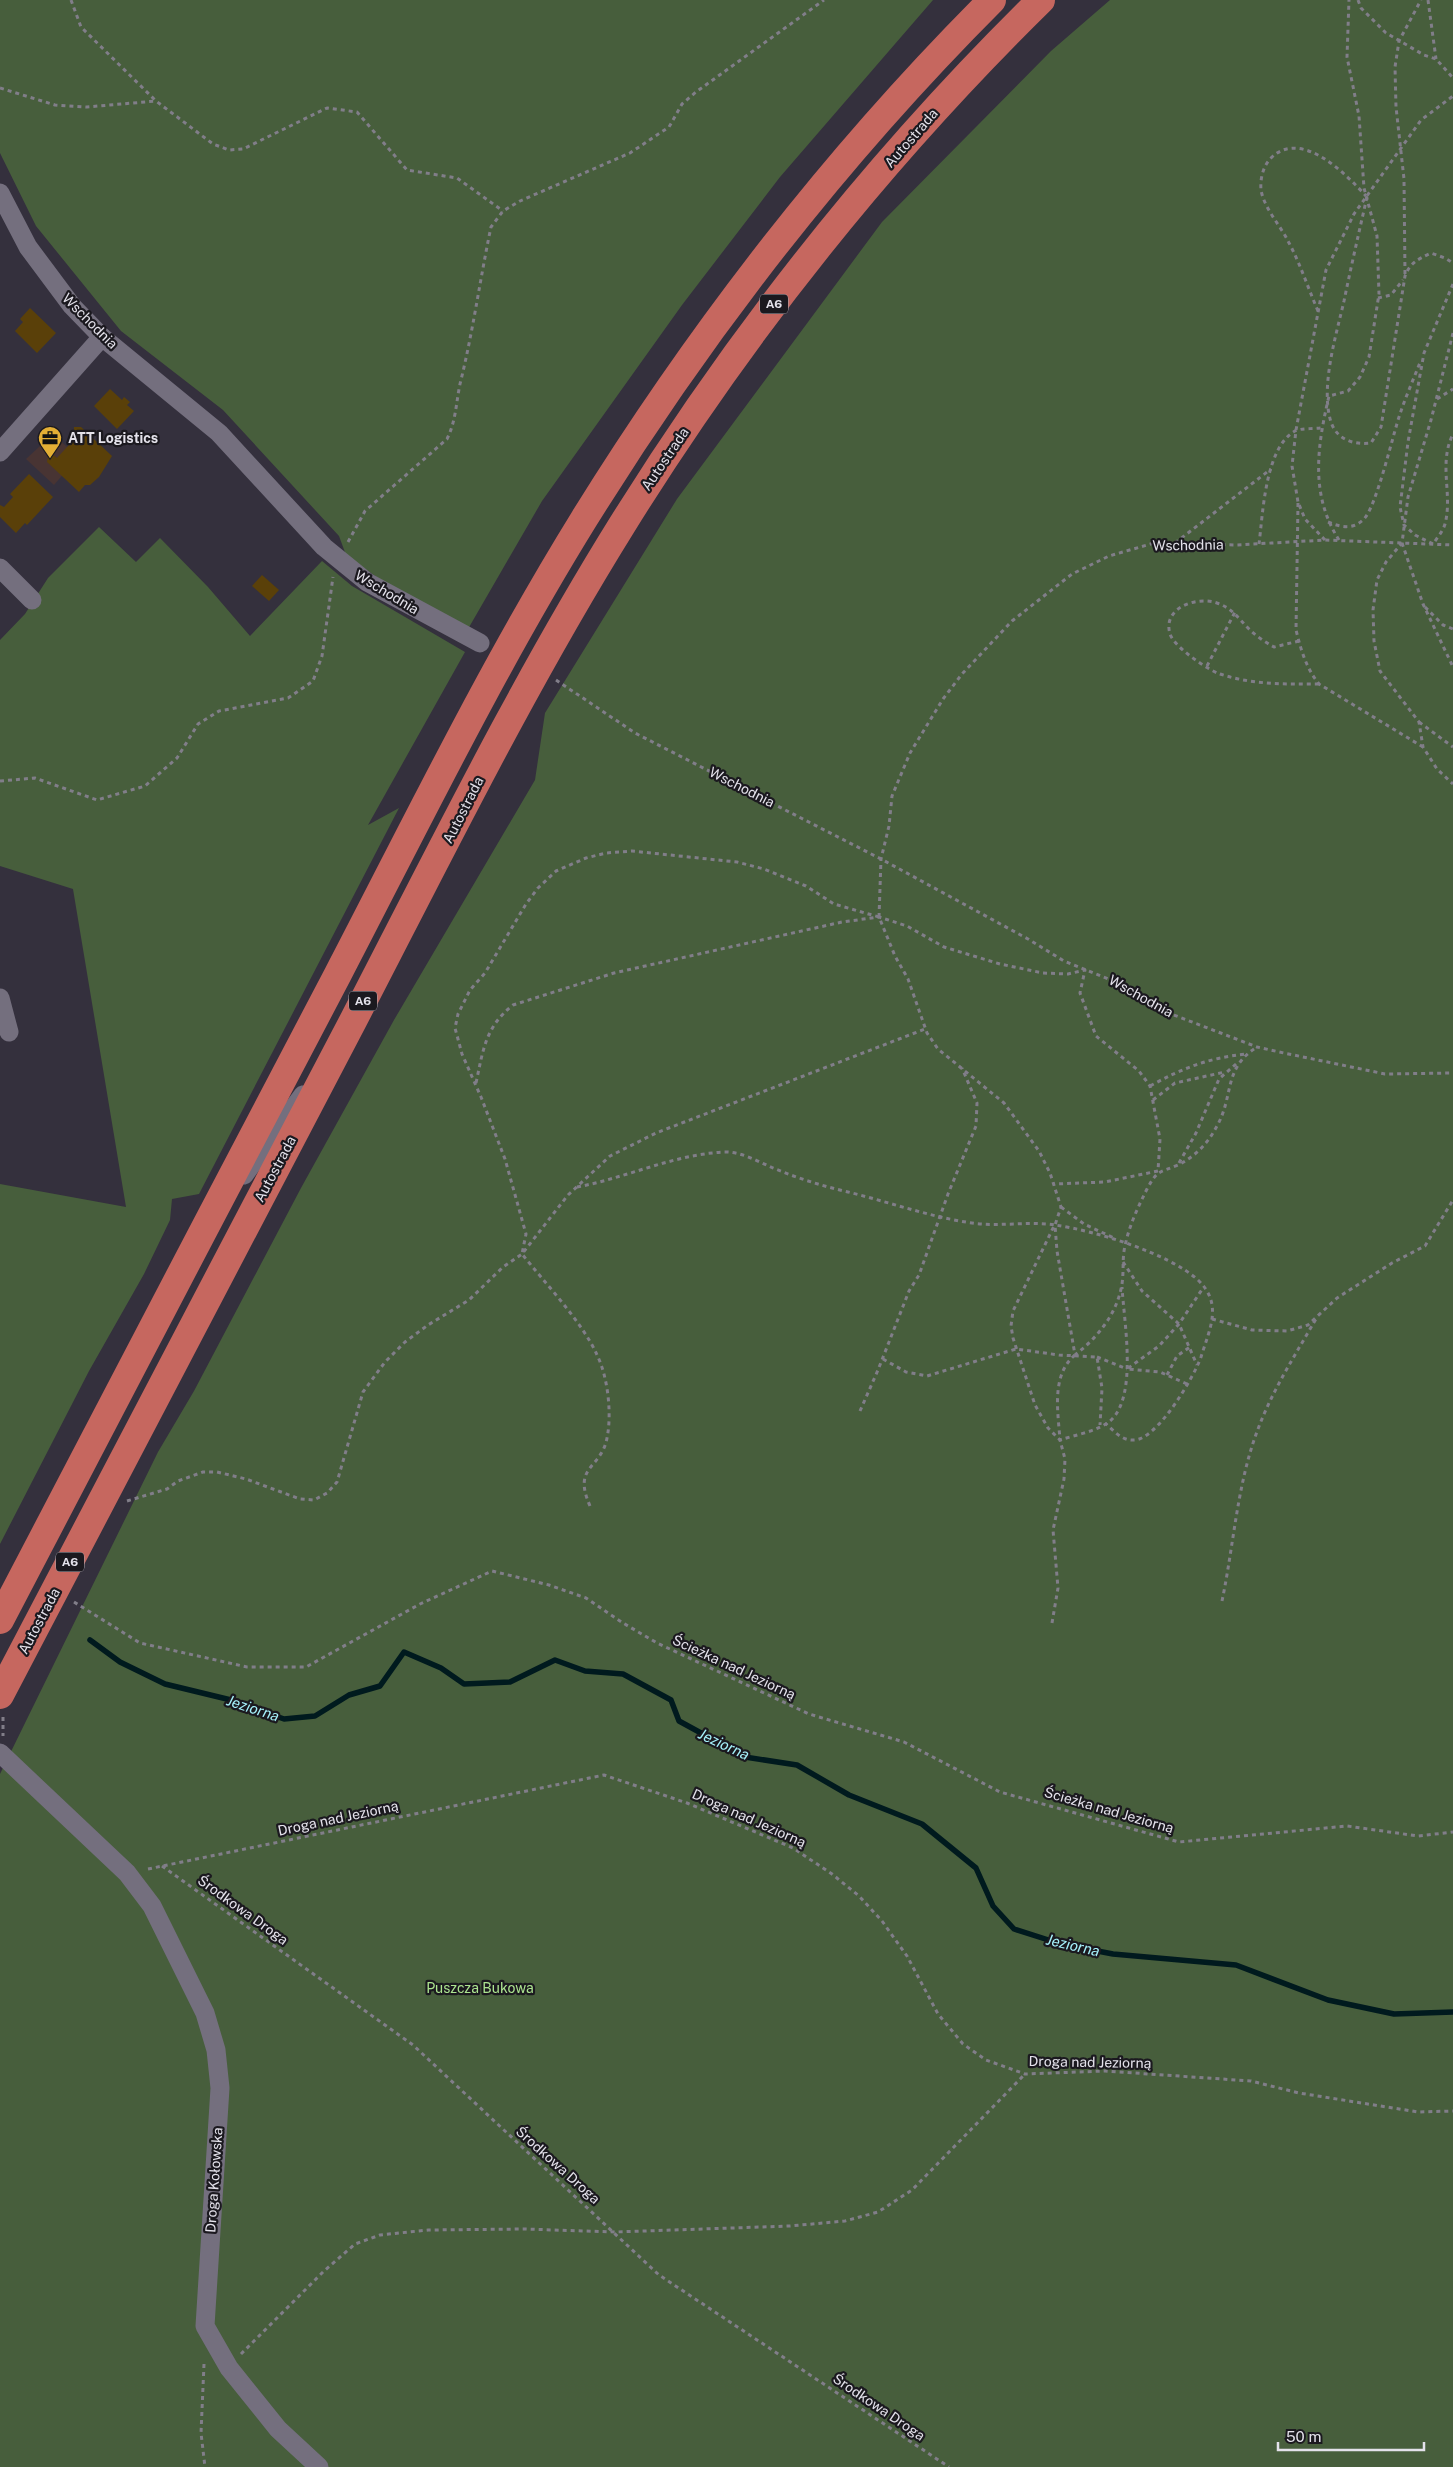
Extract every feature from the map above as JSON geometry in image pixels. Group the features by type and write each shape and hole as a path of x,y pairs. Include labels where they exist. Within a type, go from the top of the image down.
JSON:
{"highway":[{"name":"A6","path":"0,1620 488,687 583,522 661,402 718,321 847,158 939,55 992,0"},
{"name":"Autostrada","path":"0,1695 519,704 605,553 660,466 775,303 845,214 913,135 1041,0"}],"street":[{"name":"Wschodnia","path":"0,193 28,247 72,306 102,337 219,433 324,547 345,566 405,604 480,643"},
{"path":"0,452 102,337"},
{"path":"0,568 32,600"},
{"path":"0,998 9,1032"},
{"path":"240,1236 304,1039"},
{"path":"207,1223 342,1041"},
{"name":"Droga Kołowska","path":"0,1753 127,1873 152,1906 205,2013 216,2050 220,2088 205,2326"},
{"path":"205,2326 230,2368 278,2430 319,2467"}],"path":[{"path":"71,0 81,27 156,101 213,144 230,150 243,149 264,140 314,112 327,108 357,112 408,170 457,178 503,211"},
{"path":"343,549 355,533 366,511 447,439 453,427 460,385 468,358 491,227 503,211 520,201 630,154 669,127 682,104 696,92 824,0"},
{"path":"1329,396 1348,391 1356,385 1360,378 1369,357 1378,298 1377,236 1367,196 1359,116 1347,57 1349,0"},
{"path":"1358,0 1361,8 1374,21 1399,41 1436,59 1453,78"},
{"path":"1329,396 1332,422 1340,435 1349,442 1371,443 1381,427 1385,412 1405,276 1406,226 1402,147 1396,107 1395,67 1399,41 1421,0"},
{"path":"1428,0 1436,59"},
{"path":"0,88 63,105 87,107 156,101"},
{"path":"1423,747 1319,684 1305,662 1296,630 1298,502 1292,466 1296,430 1326,270 1354,214 1421,120 1453,96"},
{"path":"1318,312 1288,241 1262,192 1261,180 1267,162 1274,154 1287,148 1304,150 1340,168 1367,196"},
{"path":"1340,541 1327,522 1320,496 1318,475 1321,428 1329,396 1332,358 1367,196"},
{"path":"1378,298 1391,294 1405,276 1408,268 1417,260 1431,253 1446,258 1453,263"},
{"path":"1327,522 1341,528 1351,526 1365,519 1374,499 1400,413 1453,284"},
{"path":"1453,333 1408,497 1402,543 1423,604 1453,666"},
{"path":"1424,353 1403,472 1400,506 1404,525 1415,536 1433,544 1445,525 1447,507 1445,482 1446,456 1453,434"},
{"path":"1436,399 1453,389"},
{"path":"1259,544 1272,469 1276,454 1284,439 1296,430 1321,428"},
{"path":"1174,544 1272,469"},
{"path":"1298,502 1305,519 1324,540"},
{"name":"Wschodnia","path":"881,859 889,826 892,796 898,777 925,728 962,674 1012,621 1072,574 1109,556 1154,543 1259,544 1324,540 1453,545"},
{"path":"1402,543 1386,562 1377,580 1373,610 1374,640 1380,671 1419,722 1453,747"},
{"path":"0,781 35,778 97,800 146,786 177,758 198,724 219,711 288,698 313,680 322,656 331,604 334,570"},
{"path":"1299,642 1274,647 1249,629 1235,612 1217,603 1200,599 1186,604 1174,614 1170,625 1170,635 1185,652 1218,674 1266,684 1319,684"},
{"path":"1423,604 1443,625 1453,629"},
{"path":"1207,666 1235,612"},
{"name":"Wschodnia","path":"553,678 635,732 881,859 1028,939 1064,961 1121,984 1166,1012 1257,1047 1385,1074 1453,1073"},
{"path":"1419,722 1423,747 1437,769 1453,784"},
{"path":"590,1506 583,1490 584,1477 605,1448 608,1436 608,1406 598,1356 578,1325 522,1254 526,1234 505,1160 462,1054 455,1028 458,1014 470,990 486,973 526,904 538,888 556,871 586,858 606,853 632,851 737,862 764,869 806,886 834,904 907,926 944,947 1000,964 1043,973 1068,974 1085,970 1080,993 1096,1036 1139,1071 1150,1086 1160,1139 1158,1172 1134,1215 1123,1261 1122,1284 1128,1369 1126,1393 1120,1408 1106,1423 1060,1440"},
{"path":"881,859 879,917 895,956 908,979 925,1029 938,1049 1004,1103 1039,1151 1054,1184 1061,1207 1055,1225 1013,1311 1011,1326 1016,1349 1035,1405 1048,1428 1060,1440"},
{"path":"475,1084 488,1035 502,1014 513,1005 614,973 842,922 879,917"},
{"path":"128,1501 167,1489 178,1481 203,1472 217,1472 246,1479 300,1499 314,1500 327,1493 338,1482 362,1392 384,1362 405,1342 428,1325 469,1300 503,1267 522,1254 576,1187 610,1156 656,1133 925,1029"},
{"path":"1178,1165 1196,1133 1219,1079 1246,1054 1257,1047"},
{"path":"1150,1086 1190,1066 1218,1057 1246,1054"},
{"path":"1054,1184 1105,1182 1158,1172 1178,1165 1206,1144 1219,1123 1237,1064"},
{"path":"860,1411 909,1291 919,1275 976,1126 977,1103 961,1066"},
{"path":"1153,1100 1175,1083 1227,1071"},
{"path":"1171,1075 1175,1083"},
{"path":"576,1187 602,1182 670,1161 725,1151 746,1156 819,1185 940,1216 972,1223 1055,1225 1126,1243"},
{"path":"1212,1319 1252,1330 1287,1332 1308,1325 1337,1298 1392,1263 1425,1246 1453,1200"},
{"path":"1061,1207 1084,1224 1174,1264 1198,1280 1212,1298 1212,1319 1197,1366 1179,1398 1145,1438 1133,1441 1121,1438 1106,1423"},
{"path":"1055,1225 1057,1251 1075,1355"},
{"path":"1123,1261 1142,1291 1179,1324 1197,1366"},
{"path":"1052,1623 1058,1588 1053,1530 1064,1479 1065,1459 1060,1440 1060,1378 1065,1363 1103,1330 1122,1284"},
{"path":"1128,1369 1154,1350 1179,1324 1204,1288"},
{"path":"1222,1601 1230,1565 1237,1508 1258,1430 1277,1384 1316,1317"},
{"path":"1167,1375 1177,1356 1190,1347"},
{"path":"882,1359 906,1372 927,1376 1016,1349 1059,1355 1097,1357 1128,1369 1148,1370 1167,1375 1187,1384"},
{"path":"1097,1357 1102,1388 1100,1425"},
{"name":"Ścieżka nad Jeziorną","path":"65,1597 140,1643 247,1667 306,1667 420,1604 492,1571 549,1585 586,1598 646,1637 693,1660 809,1714 904,1742 1000,1792 1179,1842 1347,1826 1418,1836 1453,1832"},
{"name":"Droga nad Jeziorną","path":"127,1873 604,1775 687,1803 793,1848 832,1874 859,1896 882,1921 907,1956 938,2014 963,2044 986,2060 1025,2074 1105,2071 1251,2081 1299,2093 1418,2112 1453,2110"},
{"name":"Środkowa Droga","path":"161,1866 412,2046 533,2159 615,2232 659,2275 949,2467"},
{"path":"230,2368 257,2337 355,2244 380,2235 428,2230 524,2229 615,2232 790,2226 845,2221 878,2212 912,2190 1025,2074"},
{"path":"205,2326 202,2433 205,2467"}],"shaded area":[{"path":"53,434 78,457 54,485 26,459"}],"green space":[{"path":"0,0 933,0 780,177 682,305 542,501 468,629 378,578 346,555 339,536 223,410 121,331 36,226 0,153"},
{"name":"Puszcza Bukowa","path":"1110,0 1453,0 1453,2467 0,2467 0,1774 158,1452 194,1391 301,1188 394,1020 535,780 545,713 677,499 882,222 1051,51"},
{"path":"99,527 136,562 160,538 208,587 250,636 322,561 352,586 465,652 368,825 399,808 199,1194 172,1199 170,1220 144,1274 89,1371 0,1544 0,1184 126,1207 73,889 0,866 0,640 25,614 48,578"}],"building":[{"path":"30,308 56,333 37,353 15,331 23,322 20,319"},
{"path":"110,389 122,400 124,397 130,402 127,405 134,411 117,429 94,406"},
{"path":"74,427 81,427 112,456 99,477 90,485 85,485 79,492 47,462 48,456 53,455 57,458 77,436 74,433"},
{"path":"29,474 53,497 27,525 25,523 16,533 0,517 0,505 4,507 13,497 10,494"},
{"path":"262,575 279,590 269,601 252,586"}],"waterway":[{"name":"Jeziorna","path":"90,1640 120,1662 165,1684 231,1700 284,1719 315,1716 349,1695 380,1686 404,1652 441,1668 464,1684 510,1682 555,1660 585,1671 623,1674 671,1700 679,1721 745,1757 797,1765 849,1795 922,1824 976,1868 993,1906 1014,1929 1061,1944 1113,1954 1236,1965 1328,2000 1394,2014 1453,2012"}],"place":[{"name":"ATT Logistics","path":"50,459"}]}
